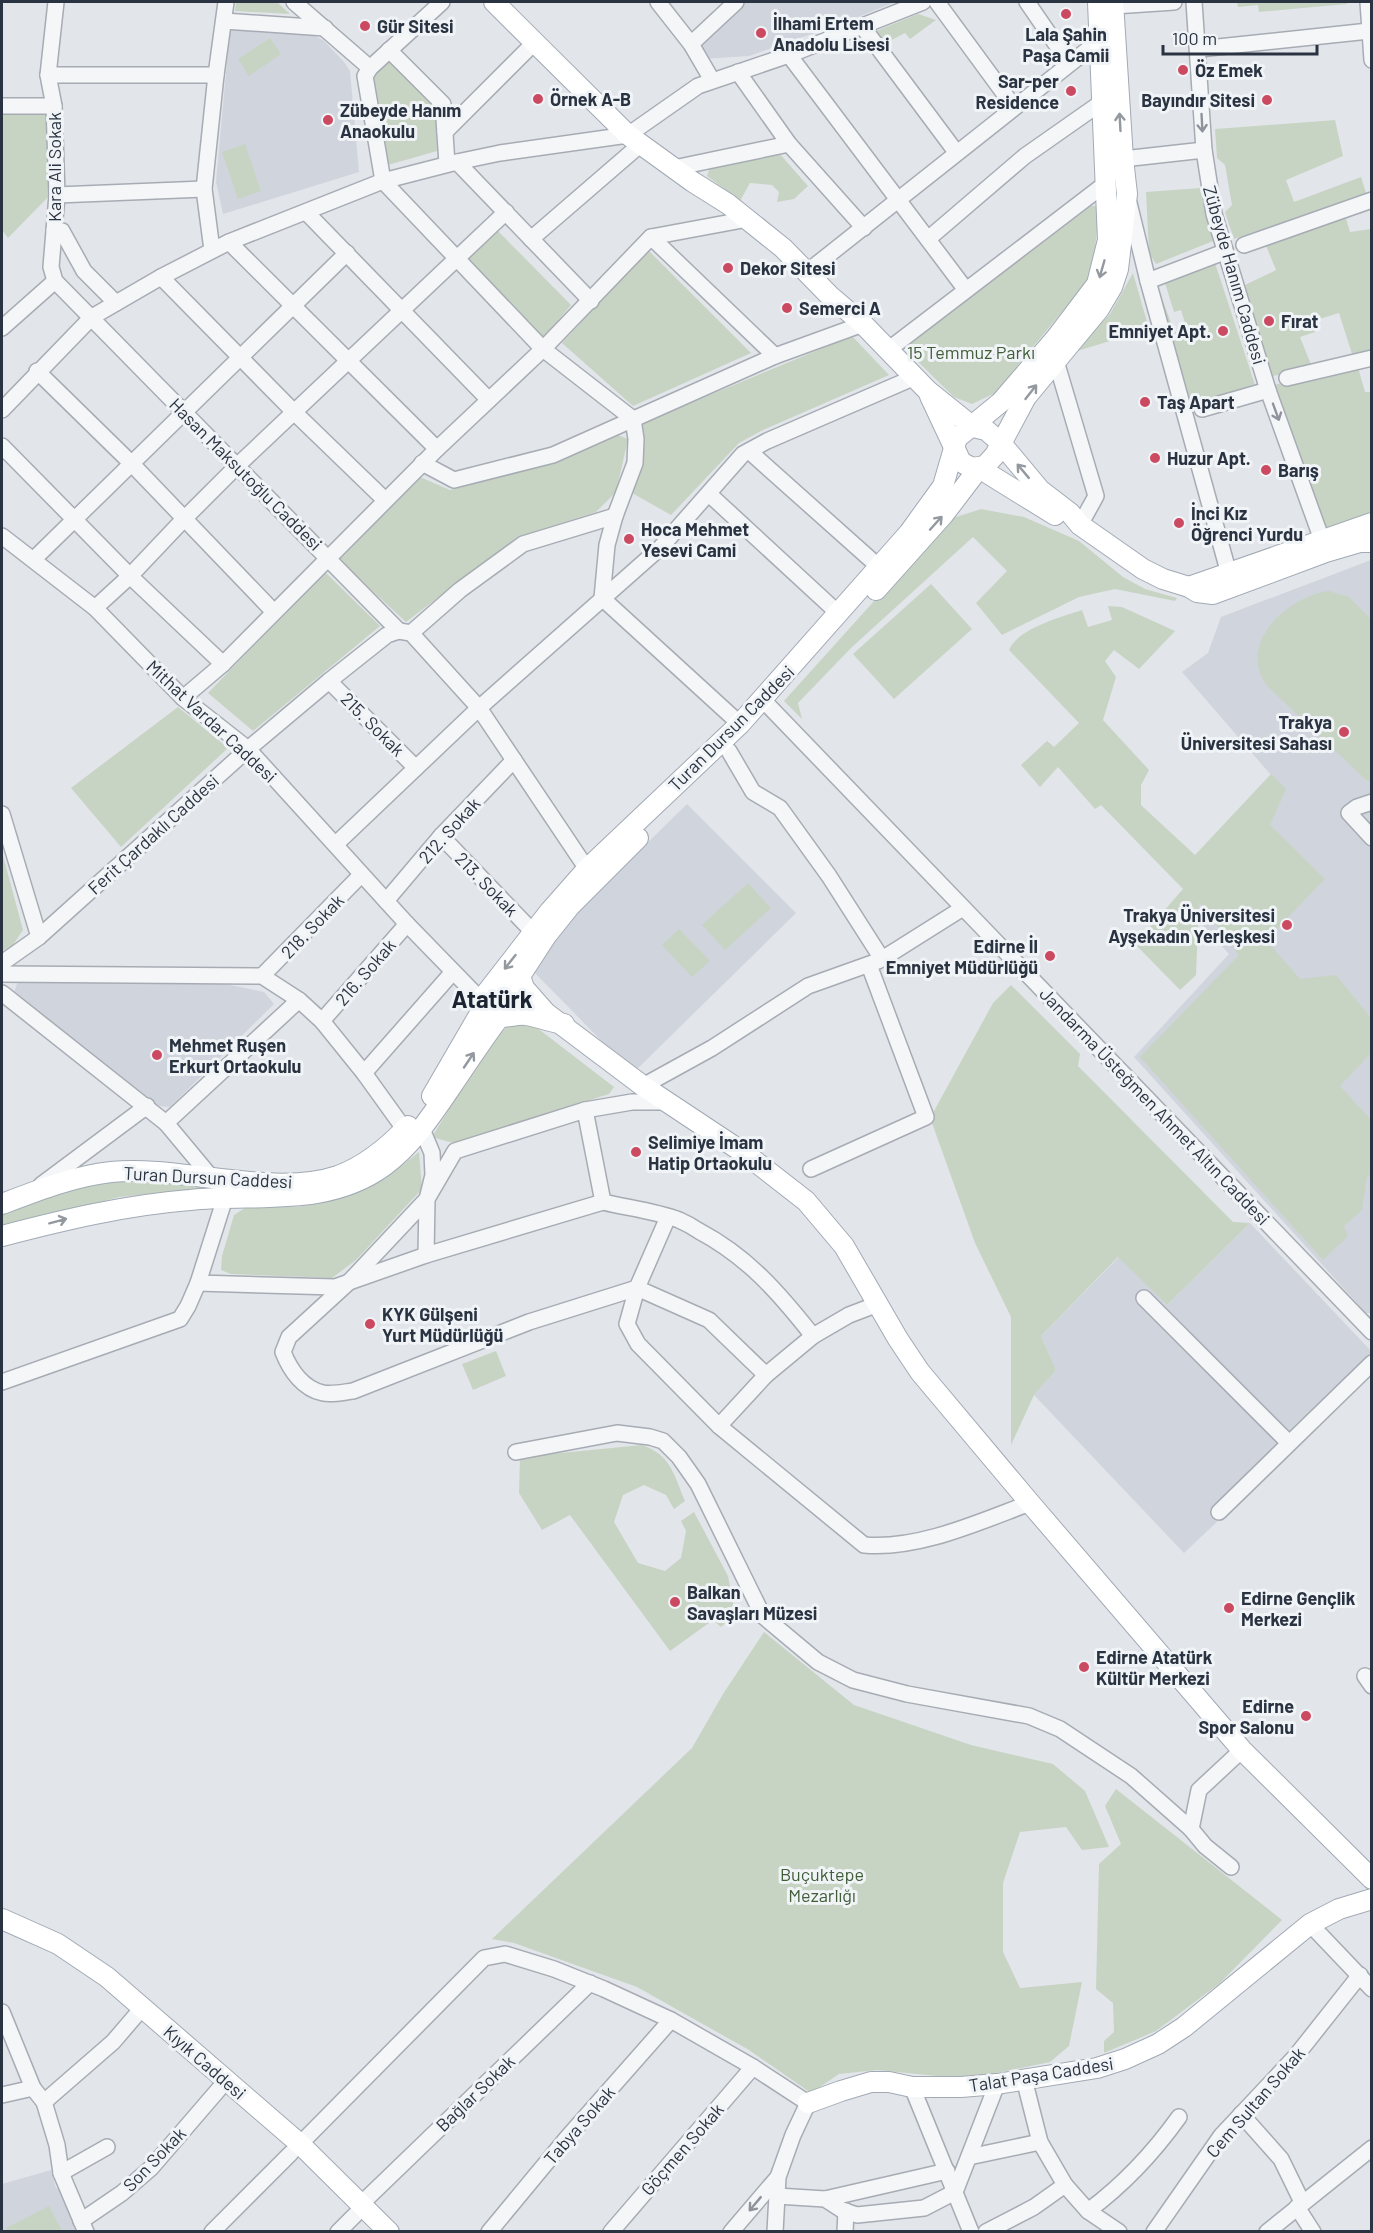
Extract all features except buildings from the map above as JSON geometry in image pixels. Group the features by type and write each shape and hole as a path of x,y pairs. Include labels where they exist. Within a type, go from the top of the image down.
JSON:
{"main road":[{"path":"494,2 634,139 748,219 783,248 863,324 921,384 973,427 986,430 1000,442 1040,490 1070,513 1080,525"},
{"path":"955,451 957,438 1001,402 1056,338 1098,284 1108,240 1100,40 1108,3"},
{"path":"979,468 991,461 1026,397 1099,309 1112,287 1118,269 1127,194 1108,3"},
{"path":"921,384 961,462 966,466 979,468 1056,516 1080,525 1143,569 1163,579 1190,586 1197,592 1213,594 1371,523"},
{"name":"Turan Dursun Caddesi","path":"487,1005 508,1010 510,998 520,976 546,936 570,906 729,751 838,613 923,515 943,486 955,451"},
{"name":"Turan Dursun Caddesi","path":"2,1204 31,1193 111,1172 151,1172 285,1183 338,1176 361,1165 413,1133 487,1005 533,932 587,869 740,724 766,703 944,514 979,468"},
{"path":"1190,586 1324,546 1371,542"},
{"path":"520,976 524,988 557,1023 643,1086 747,1155 806,1201 844,1246 920,1372 1242,1750 1371,1879"},
{"path":"510,998 557,1023"},
{"path":"487,1005 557,1023"},
{"path":"2,1236 69,1218 128,1208 189,1200 302,1197 336,1189 360,1181 383,1167 413,1133"},
{"name":"Talat Paşa Caddesi","path":"808,2103 856,2085 871,2082 889,2082 912,2087 961,2087 997,2084 1112,2064 1158,2044 1194,2020 1310,1924 1340,1909 1371,1899"},
{"name":"Kıyık Caddesi","path":"2,1918 58,1944 107,1977 295,2149 358,2210 389,2232"},
{"name":"Kıyık Caddesi","path":"2,1929 49,1950 87,1973 137,2014 219,2089 295,2149"},
{"name":"Kıyık Caddesi","path":"358,2210 374,2232"}],"street":[{"name":"Kara Ali Sokak","path":"55,281 51,267 57,195 54,106 48,75 56,2"},
{"path":"212,250 204,189 226,2"},
{"path":"294,2 370,68"},
{"path":"442,2 370,68 365,76 383,181 543,349 633,419 636,439 635,463 615,516 607,545 602,598"},
{"path":"658,2 691,44 712,80"},
{"path":"691,44 735,2"},
{"path":"531,239 684,94 712,80 789,55 923,2"},
{"path":"937,2 1014,107"},
{"path":"1027,2 1069,63"},
{"path":"1108,3 1174,2"},
{"name":"Zübeyde Hanım Caddesi","path":"1194,2 1204,150 1208,183 1224,252 1268,390 1324,546"},
{"path":"1368,2 1371,60"},
{"path":"224,21 325,28"},
{"path":"862,26 956,152"},
{"path":"1199,50 1369,31"},
{"path":"807,272 1100,40"},
{"path":"445,132 535,42"},
{"path":"389,50 443,104 445,132 452,163 506,212 591,301"},
{"path":"789,55 966,290"},
{"path":"738,72 789,144 864,228"},
{"path":"48,75 216,75"},
{"path":"928,239 1025,156 1102,102"},
{"path":"2,106 54,106"},
{"path":"2,410 37,371 92,317 161,277 229,242 383,181 452,163 500,153 634,139"},
{"path":"674,168 789,144"},
{"path":"1122,159 1204,150"},
{"path":"888,350 1105,184"},
{"path":"57,195 204,189"},
{"path":"1127,194 1148,280 1229,574"},
{"path":"1244,245 1371,200"},
{"path":"306,212 489,400"},
{"path":"95,608 130,576 238,465 506,212"},
{"path":"183,698 223,664 436,449 543,349 651,237 748,219"},
{"path":"54,230 62,231 84,271 116,303"},
{"path":"651,237 775,356"},
{"path":"229,242 436,449"},
{"path":"1148,280 1224,252"},
{"path":"34,559 347,253"},
{"path":"161,277 385,500"},
{"path":"2,328 55,281 92,317"},
{"name":"Hasan Maksutoğlu Caddesi","path":"92,317 329,558 399,633 479,708 587,869"},
{"path":"422,463 454,480 553,455 775,356 863,324"},
{"path":"1287,378 1371,358"},
{"path":"1056,362 1096,496 1080,525"},
{"path":"37,371 131,464 273,611"},
{"path":"336,844 479,708 661,547 743,454 767,441 921,384"},
{"path":"1202,409 1268,390"},
{"path":"2,446 130,576 223,664"},
{"path":"749,451 879,567"},
{"path":"709,494 838,613"},
{"name":"Ferit Çardaklı Caddesi","path":"2,963 39,937 248,749 329,681 523,544 615,516"},
{"name":"Mithat Vardar Caddesi","path":"2,536 95,608 183,698 248,749 407,924 487,1005"},
{"path":"602,598 740,724"},
{"name":"215. Sokak","path":"329,681 416,768"},
{"name":"Jandarma Üsteğmen Ahmet Altın Caddesi","path":"766,703 1371,1332"},
{"path":"729,751 756,796 780,808 829,876 876,962 926,1117 811,1169"},
{"name":"212. Sokak","path":"386,901 441,836 514,760"},
{"path":"1371,802 1349,813 1371,838"},
{"path":"2,814 39,937"},
{"name":"213. Sokak","path":"441,836 533,932"},
{"name":"218. Sokak","path":"262,976 362,875"},
{"path":"643,1086 712,1048 808,986 876,962 963,908"},
{"name":"216. Sokak","path":"322,1021 407,924"},
{"path":"364,1073 453,973"},
{"path":"2,974 262,976 299,1000 322,1021 432,1153 433,1175 427,1198 426,1255"},
{"path":"2,993 147,1106 166,1123 211,1177"},
{"path":"166,1123 299,1000"},
{"path":"667,1102 632,1102 585,1110 454,1151 427,1198 349,1282 289,1337 283,1353 290,1370 307,1386 324,1394 353,1391 529,1322 637,1288 709,1320 766,1375"},
{"path":"31,1193 147,1106"},
{"path":"585,1110 603,1202"},
{"path":"2,1382 180,1319 198,1283 225,1198"},
{"path":"198,1283 335,1287 426,1255 603,1202 679,1220 716,1239 745,1260 782,1296 813,1336"},
{"path":"668,1217 637,1288 627,1324 632,1335 638,1344 719,1426 864,1545 884,1547 952,1532 1030,1503"},
{"path":"1144,1298 1289,1443"},
{"path":"719,1426 766,1375 813,1336 849,1315 878,1304"},
{"path":"1219,1512 1371,1364"},
{"path":"516,1452 617,1433 663,1441 679,1457 698,1484 763,1616 818,1662 853,1680 906,1694 1029,1716 1060,1729 1095,1750 1131,1776 1191,1829 1205,1846 1232,1867"},
{"path":"1191,1829 1199,1790 1242,1750"},
{"path":"1310,1924 1371,1989"},
{"path":"213,2232 483,1958 505,1954 590,1983 671,2020 753,2067 808,2103 793,2135 778,2177 775,2232"},
{"name":"Cem Sultan Sokak","path":"1154,2232 1221,2136 1295,2057 1360,1975"},
{"name":"Bağlar Sokak","path":"338,2232 590,1983"},
{"path":"2,2012 33,2088 44,2102 57,2145 61,2173 84,2226"},
{"path":"44,2102 113,2042 137,2014"},
{"name":"Tabya Sokak","path":"489,2232 566,2139 671,2020"},
{"name":"Göçmen Sokak","path":"611,2232 753,2067"},
{"path":"1024,2079 1040,2142 1065,2185 1088,2211 1115,2230"},
{"path":"825,2199 857,2215 924,2208 955,2192 997,2084"},
{"path":"912,2087 971,2232"},
{"path":"2,2095 33,2088"},
{"name":"Son Sokak","path":"84,2226 151,2168 219,2089"},
{"path":"1241,2114 1281,2159 1313,2232"},
{"path":"1088,2211 1107,2197 1156,2149 1179,2116"},
{"path":"969,2157 1040,2142"},
{"path":"61,2173 107,2147"},
{"path":"1268,2232 1299,2204 1371,2148"},
{"path":"777,2196 825,2199 947,2171"},
{"path":"732,2232 778,2177"},
{"path":"986,2232 1034,2207 1065,2185"},
{"path":"845,2232 846,2211"}],"shaded area":[{"name":"İlhami Ertem Anadolu Lisesi","path":"745,2 895,2 749,56 702,59 696,46"},
{"path":"230,29 306,32 323,40 344,62 350,71 359,172 223,214 216,182"},
{"name":"Trakya Üniversitesi Ayşekadın Yerleşkesi","path":"1371,560 1371,1313 1366,1313 1134,1057 1229,954 1177,897 1271,775 1182,672 1208,653 1221,617"},
{"path":"687,804 796,913 633,1073 533,971 574,915"},
{"name":"Mehmet Ruşen Erkurt Ortaokulu","path":"18,981 220,983 264,992 274,1004 170,1107 158,1106 13,996"},
{"path":"1250,1223 1371,1351 1371,1376 1184,1553 1034,1395 1056,1370 1041,1336 1119,1257 1167,1305"},
{"path":"51,2170 56,2188 62,2187 78,2231 2,2232 2,2184"}],"green space":[{"path":"236,2 277,2 290,14 235,11"},
{"path":"1237,2 1347,2 1347,4 1259,12 1258,5 1238,7"},
{"path":"918,14 936,20 910,39 905,33 884,44 876,31"},
{"path":"270,38 281,54 249,76 238,59"},
{"path":"388,58 435,105 437,151 388,165 371,77"},
{"path":"2,113 47,113 49,196 8,238 2,230"},
{"path":"1335,120 1343,156 1286,180 1294,202 1361,177 1366,193 1234,239 1225,212 1232,205 1225,165 1217,158 1215,129"},
{"path":"245,144 261,191 238,199 222,152"},
{"path":"778,152 808,186 794,199 777,202 779,192 772,185 750,183 740,201 707,176 713,159"},
{"path":"1201,188 1213,241 1156,264 1149,253 1146,192"},
{"name":"15 Temmuz Parkı","path":"1091,206 1099,206 1093,274 995,393 972,404 954,397 904,348"},
{"path":"1345,215 1350,232 1371,229 1371,351 1352,354 1339,313 1313,321 1315,332 1300,337 1312,367 1273,376 1245,285 1276,270 1265,243"},
{"path":"498,231 571,305 542,340 466,260"},
{"path":"648,250 751,353 633,406 562,343"},
{"path":"1215,263 1255,385 1189,404 1154,286 1157,285 1174,331 1186,326 1181,310 1174,312 1165,283"},
{"path":"1133,273 1149,329 1074,352 1110,314"},
{"path":"852,336 889,375 763,430 739,443 671,515 632,493 640,424"},
{"path":"1357,364 1365,392 1371,392 1371,512 1324,530 1274,385"},
{"path":"615,434 628,439 616,492 596,512 517,537 406,622 339,560 420,477 450,490 559,458"},
{"path":"981,509 1024,517 1079,541 1123,577 1145,589 1177,598 1175,601 1115,589 1079,597 1002,635 976,603 1007,571 973,537 851,648 798,703 802,719 784,701 947,520"},
{"path":"325,572 380,626 253,731 208,693"},
{"path":"931,584 972,629 894,699 853,654"},
{"name":"Trakya Üniversitesi Sahası","path":"1329,591 1349,597 1371,619 1371,782 1365,779 1267,686 1259,670 1258,654 1262,638 1271,624 1298,602"},
{"path":"1108,606 1122,607 1175,631 1139,669 1114,650 1105,661 1116,677 1103,720 1149,770 1141,785 1141,805 1195,855 1271,774 1286,789 1270,825 1325,879 1266,940 1300,979 1336,975 1371,1018 1371,1053 1340,1086 1371,1120 1371,1174 1367,1177 1362,1210 1344,1226 1348,1236 1323,1260 1140,1057 1239,955 1199,902 1196,975 1180,990 1135,944 1183,889 1101,805 1095,809 1058,767 1040,787 1021,765 1047,741 1054,747 1079,723 1009,650 1021,636 1030,630 1082,610 1088,627 1112,620"},
{"path":"178,707 228,748 121,847 71,788"},
{"path":"2,852 23,930 13,945 2,951"},
{"path":"748,883 771,908 725,950 702,925"},
{"path":"679,929 710,961 692,977 662,945"},
{"path":"1011,985 1080,1054 1078,1066 1233,1222 1250,1223 1167,1305 1118,1257 1041,1336 1056,1370 1034,1395 1011,1445 1011,1317 975,1243 932,1123 934,1111 993,1003"},
{"path":"532,1024 614,1087 609,1094 453,1143 432,1137 489,1044 508,1026"},
{"path":"419,1152 422,1189 356,1260 332,1278 231,1274 221,1270 222,1256 234,1215 248,1206 298,1207 348,1195 385,1179"},
{"path":"136,1178 225,1187 119,1197 2,1229 2,1211 85,1187"},
{"path":"496,1351 506,1376 473,1390 462,1364"},
{"path":"642,1445 652,1449 665,1460 674,1474 685,1501 674,1509 666,1495 644,1485 623,1495 614,1522 638,1563 665,1571 681,1558 686,1531 681,1521 694,1512 728,1576 735,1614 721,1627 713,1620 670,1651 570,1515 542,1530 519,1493 520,1457"},
{"name":"Buçuktepe Mezarlığı","path":"764,1632 854,1705 971,1745 1053,1764 1085,1791 1109,1847 1082,1850 1066,1827 1020,1832 1003,1883 1003,1952 1020,1988 1082,1982 1069,2046 1050,2062 967,2079 877,2070 839,2074 811,2093 749,2050 637,1987 514,1943 492,1939 692,1748 723,1694"},
{"path":"1116,1789 1282,1920 1220,1983 1156,2031 1104,2053 1104,2041 1114,2032 1113,2003 1096,1989 1099,1864 1121,1844 1105,1806"},
{"path":"49,2206 61,2229 57,2232 8,2231 6,2228"}],"place":[{"name":"Lala Şahin Paşa Camii","path":"1066,14"},
{"name":"Gür Sitesi","path":"365,26"},
{"name":"İlhami Ertem Anadolu Lisesi","path":"761,33"},
{"name":"Öz Emek","path":"1183,70"},
{"name":"Sar-per Residence","path":"1071,91"},
{"name":"Örnek A-B","path":"538,99"},
{"name":"Bayındır Sitesi","path":"1267,100"},
{"name":"Zübeyde Hanım Anaokulu","path":"328,120"},
{"name":"Dekor Sitesi","path":"728,268"},
{"name":"Semerci A","path":"787,308"},
{"name":"Fırat","path":"1269,321"},
{"name":"Emniyet Apt.","path":"1223,331"},
{"name":"Taş Apart","path":"1145,402"},
{"name":"Huzur Apt.","path":"1155,458"},
{"name":"Barış","path":"1266,470"},
{"name":"İnci Kız Öğrenci Yurdu","path":"1179,523"},
{"name":"Hoca Mehmet Yesevi Cami","path":"629,539"},
{"name":"Trakya Üniversitesi Sahası","path":"1344,732"},
{"name":"Trakya Üniversitesi Ayşekadın Yerleşkesi","path":"1287,925"},
{"name":"Edirne İl Emniyet Müdürlüğü","path":"1050,956"},
{"name":"Mehmet Ruşen Erkurt Ortaokulu","path":"157,1055"},
{"name":"Selimiye İmam Hatip Ortaokulu","path":"636,1152"},
{"name":"KYK Gülşeni Yurt Müdürlüğü","path":"370,1324"},
{"name":"Balkan Savaşları Müzesi","path":"675,1602"},
{"name":"Edirne Gençlik Merkezi","path":"1229,1608"},
{"name":"Edirne Atatürk Kültür Merkezi","path":"1084,1667"},
{"name":"Edirne Spor Salonu","path":"1306,1716"}],"district":[{"name":"Atatürk","path":"492,998"}]}
